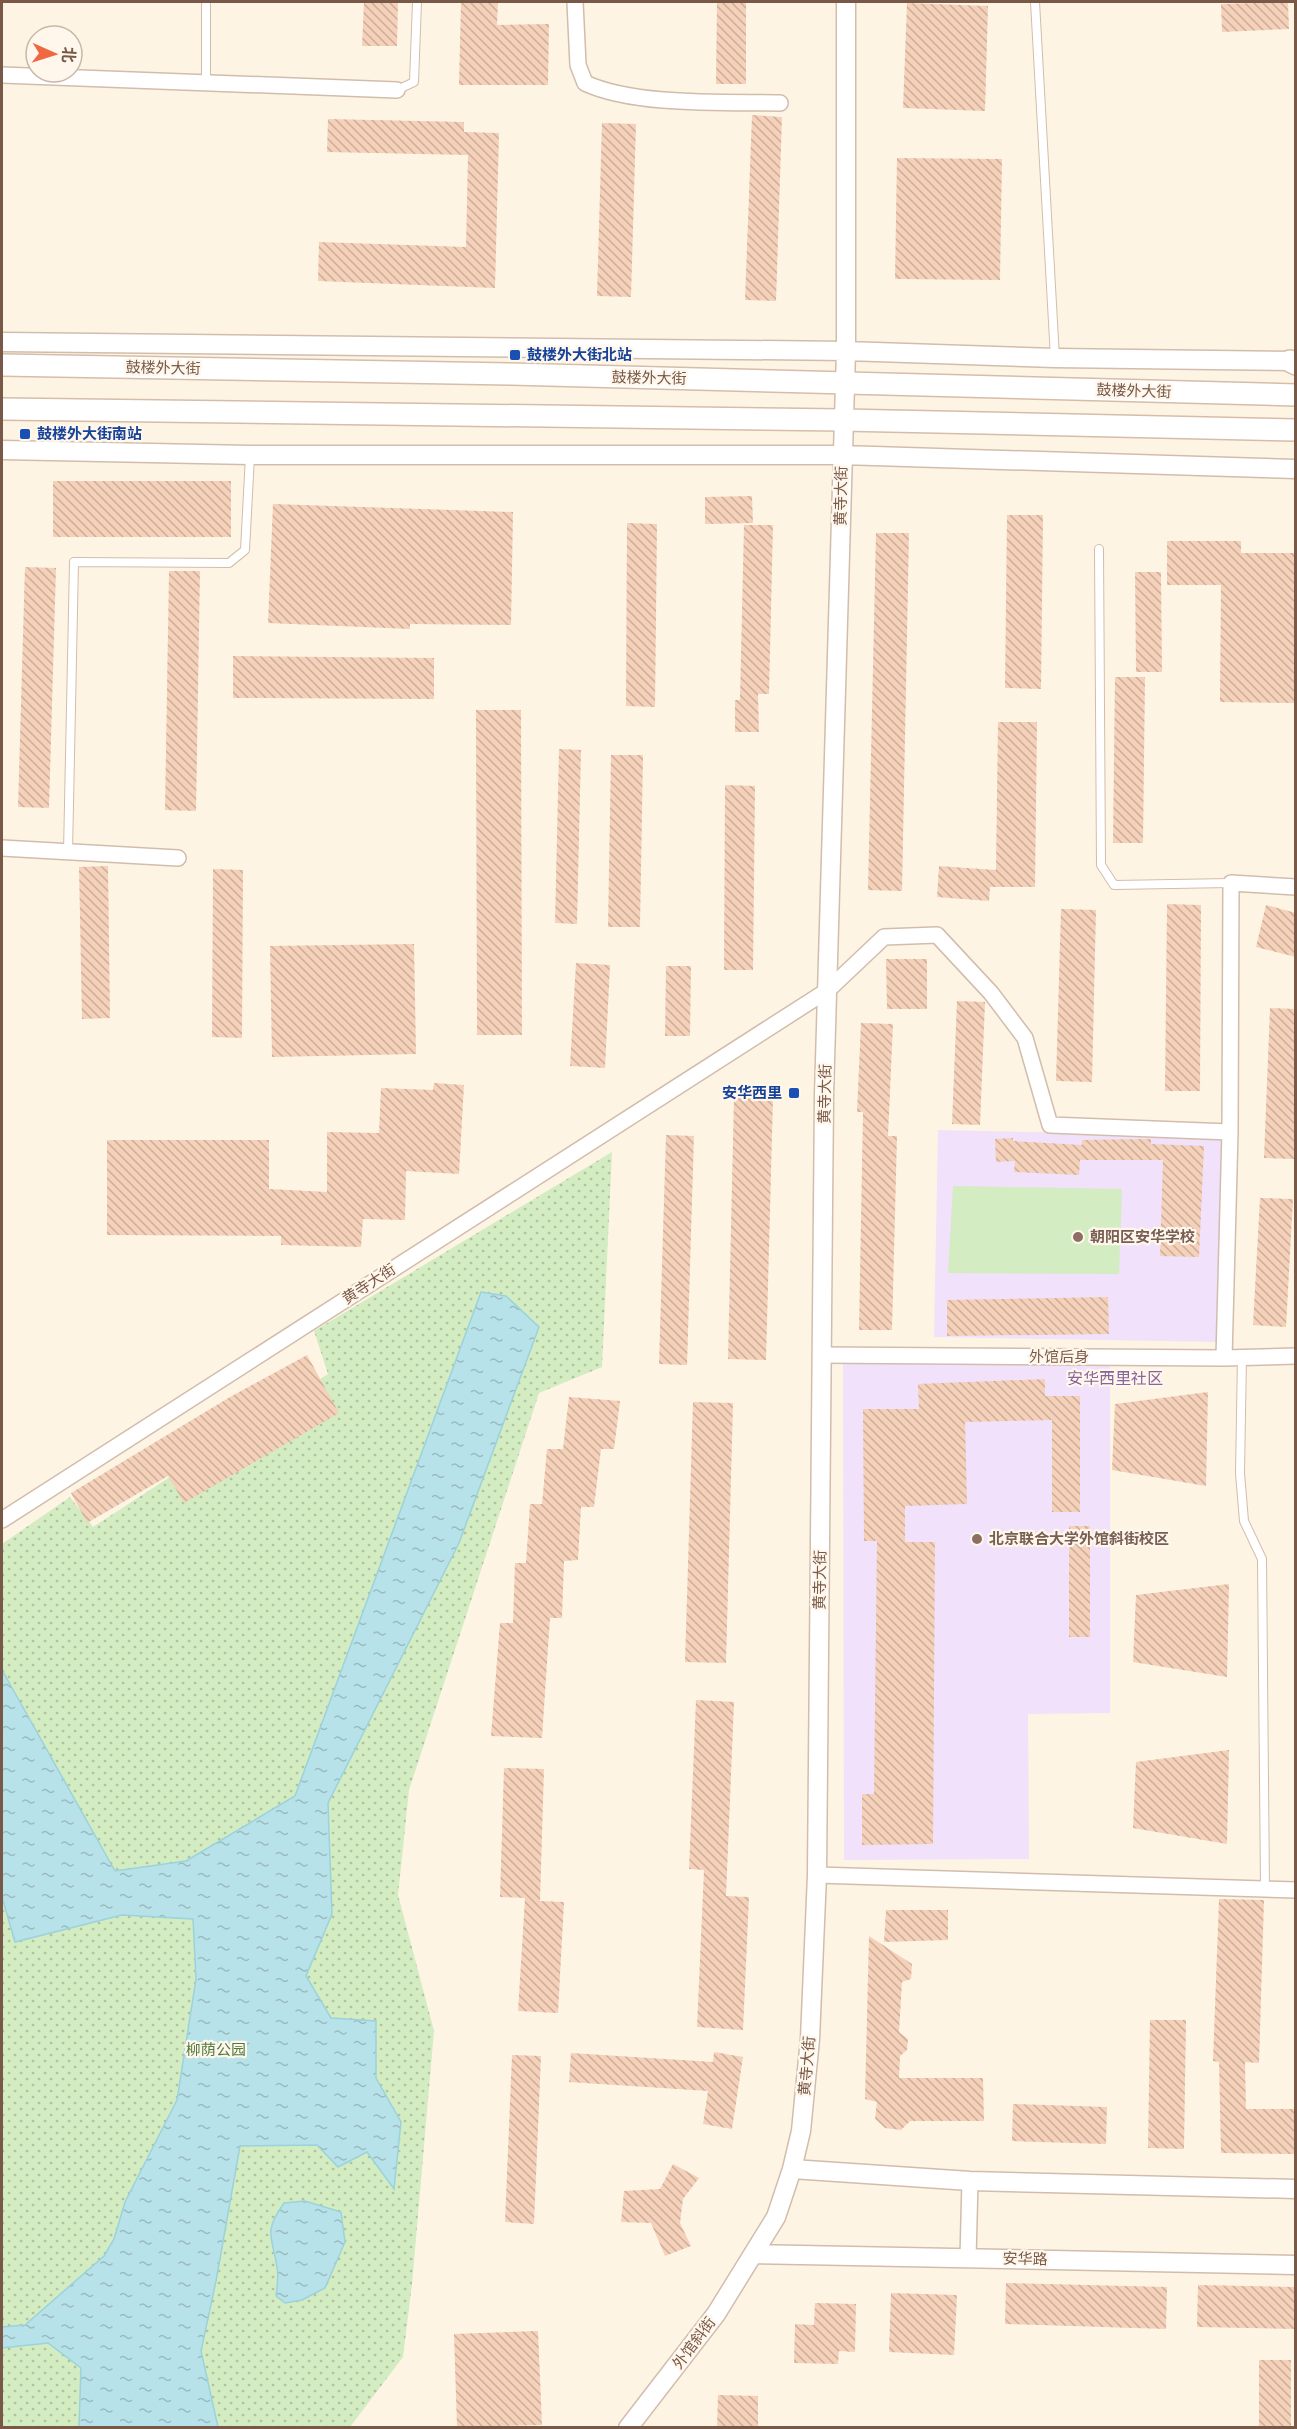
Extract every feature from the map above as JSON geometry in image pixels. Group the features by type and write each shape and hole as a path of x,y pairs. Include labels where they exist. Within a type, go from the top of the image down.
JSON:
{"main road":[{"name":"鼓楼外大街","path":"2,365 1296,395"},
{"path":"2,409 843,420 1296,430"}],"street":[{"path":"575,2 578,65 585,83 601,91 672,100 780,103"},
{"name":"黄寺大街","path":"754,2254 776,2217 792,2169 801,2131 810,2039 817,1875 824,1095 846,351 846,2"},
{"path":"2,75 397,90"},
{"name":"鼓楼外大街","path":"2,342 846,351 1294,362"},
{"path":"2,450 250,455 842,455 1296,469"},
{"path":"2,848 178,858"},
{"path":"1224,1358 1230,1132 1231,883 1296,887"},
{"name":"黄寺大街","path":"2,1520 828,990 884,937 937,935 991,993 1025,1038 1050,1125 1230,1132"},
{"name":"外馆后身","path":"823,1355 1224,1358 1296,1356"},
{"path":"817,1875 1296,1890"},
{"path":"792,2169 970,2181 1296,2189"},
{"path":"968,2258 970,2181"},
{"name":"安华路","path":"754,2254 1296,2265"},
{"name":"外馆斜街","path":"628,2427 716,2314 754,2254"}],"lane":[{"path":"206,2 206,82"},
{"path":"397,90 414,82 417,2"},
{"path":"1035,2 1055,357"},
{"path":"68,852 74,562 229,563 244,550 250,455"},
{"path":"1099,549 1101,865 1114,885 1231,883"},
{"path":"1242,1356 1240,1473 1244,1521 1262,1559 1264,1889"}],"shaded area":[{"name":"朝阳区安华学校","path":"938,1130 1222,1136 1217,1342 934,1337"},
{"name":"北京联合大学外馆斜街校区","path":"843,1359 1110,1365 1110,1713 1028,1714 1029,1859 844,1860"}],"green space":[{"name":"柳荫公园","path":"612,1152 602,1367 539,1393 409,1790 398,1895 434,2031 412,2284 403,2357 350,2427 2,2427 2,1544 70,1497 93,1527 328,1374 314,1331"},
{"path":"953,1186 1122,1189 1119,1274 948,1273"}],"water":[{"path":"481,1292 506,1296 539,1327 459,1543 328,1803 332,1914 306,1976 331,2018 376,2021 376,2078 401,2122 394,2189 367,2152 338,2167 317,2145 240,2146 201,2351 218,2427 79,2427 81,2368 48,2343 2,2348 2,2327 25,2325 104,2256 114,2239 125,2202 177,2100 196,1979 193,1919 122,1915 15,1942 2,1897 2,1670 115,1871 186,1861 295,1796"},
{"path":"305,2201 341,2212 345,2242 325,2288 302,2300 285,2303 276,2296 278,2274 271,2241 271,2228 284,2203"}],"building":[{"path":"364,2 398,2 397,46 362,46"},
{"path":"461,2 498,2 497,25 549,24 548,85 459,85"},
{"path":"717,2 746,2 746,84 716,84"},
{"path":"1288,2 1289,29 1222,32 1221,4"},
{"path":"907,3 988,6 985,111 903,108"},
{"path":"752,115 782,117 776,301 745,300"},
{"path":"328,119 464,122 464,132 499,133 495,288 318,281 319,242 466,247 468,155 327,152"},
{"path":"602,123 636,124 631,297 597,296"},
{"path":"897,158 1002,159 1000,280 895,279"},
{"path":"53,481 231,481 231,537 53,537"},
{"path":"752,496 753,523 705,524 705,497"},
{"path":"273,504 513,512 511,625 410,624 410,629 268,623"},
{"path":"1007,515 1043,515 1041,689 1005,688"},
{"path":"627,523 657,524 655,707 626,706"},
{"path":"744,525 773,525 769,694 758,694 759,732 735,732 735,700 740,700"},
{"path":"876,533 909,533 902,891 868,890"},
{"path":"1167,541 1241,541 1241,553 1296,553 1296,703 1220,702 1221,585 1167,585"},
{"path":"25,567 56,568 49,808 18,807"},
{"path":"169,571 200,571 196,811 165,810"},
{"path":"1135,572 1161,572 1162,672 1136,672"},
{"path":"233,656 434,658 434,699 233,698"},
{"path":"1115,677 1145,677 1143,843 1113,843"},
{"path":"476,710 521,710 522,1035 477,1035"},
{"path":"998,722 1037,722 1035,887 990,887 989,901 937,897 939,866 996,870"},
{"path":"559,749 581,750 577,924 555,923"},
{"path":"611,755 643,755 640,927 608,927"},
{"path":"725,785 755,786 753,970 724,970"},
{"path":"108,866 110,1018 82,1019 79,867"},
{"path":"213,869 243,870 242,1038 212,1037"},
{"path":"1167,904 1201,905 1200,1091 1165,1091"},
{"path":"1266,905 1296,913 1296,957 1256,947"},
{"path":"1061,909 1096,910 1092,1082 1056,1081"},
{"path":"414,944 416,1054 272,1057 270,946"},
{"path":"886,959 927,959 927,1009 887,1009"},
{"path":"576,963 610,965 605,1068 570,1066"},
{"path":"666,966 691,966 690,1036 665,1036"},
{"path":"957,1001 985,1002 980,1125 952,1124"},
{"path":"1270,1008 1296,1009 1296,1159 1264,1158"},
{"path":"861,1023 893,1024 888,1136 897,1136 892,1330 859,1330 863,1112 857,1112"},
{"path":"434,1083 464,1085 459,1174 406,1171 405,1220 363,1219 361,1247 281,1245 281,1236 107,1235 107,1140 269,1140 269,1189 327,1192 327,1132 379,1133 381,1088 433,1090"},
{"path":"734,1097 773,1098 766,1360 728,1359"},
{"path":"666,1135 694,1136 687,1365 659,1364"},
{"path":"1013,1138 1013,1141 1082,1145 1082,1140 1151,1139 1151,1144 1204,1146 1199,1257 1160,1256 1163,1160 1080,1160 1079,1175 1014,1172 1015,1161 996,1162 995,1139"},
{"path":"1260,1198 1293,1199 1286,1327 1253,1325"},
{"path":"1108,1297 1109,1334 947,1336 947,1300"},
{"path":"307,1355 339,1413 184,1503 168,1476 87,1523 71,1493 230,1397"},
{"path":"1045,1379 1045,1396 1080,1396 1080,1512 1052,1512 1052,1420 965,1422 967,1504 905,1506 905,1542 935,1542 933,1844 862,1845 862,1794 874,1794 877,1541 864,1541 863,1409 919,1409 918,1384"},
{"path":"1208,1392 1206,1486 1112,1470 1115,1404"},
{"path":"569,1397 620,1401 614,1449 601,1449 594,1507 581,1507 578,1560 564,1561 562,1618 550,1618 542,1738 491,1736 500,1623 513,1623 515,1563 526,1563 530,1504 542,1504 547,1449 563,1449"},
{"path":"693,1402 733,1403 726,1663 685,1662"},
{"path":"1069,1526 1090,1526 1090,1637 1069,1637"},
{"path":"1229,1584 1227,1677 1133,1662 1136,1595"},
{"path":"696,1700 734,1702 726,1896 749,1897 743,2030 697,2027 704,1870 689,1869"},
{"path":"1229,1750 1227,1844 1133,1828 1136,1762"},
{"path":"504,1768 544,1769 540,1901 564,1902 558,2013 518,2011 525,1898 500,1897"},
{"path":"1219,1899 1264,1900 1259,2063 1245,2062 1246,2109 1296,2109 1296,2154 1221,2153 1219,2062 1213,2061"},
{"path":"886,1910 948,1910 948,1940 884,1942"},
{"path":"869,1936 912,1964 911,1979 902,1982 899,2032 908,2039 907,2050 900,2056 899,2078 983,2078 984,2121 910,2121 901,2130 885,2128 875,2119 877,2102 865,2099"},
{"path":"1150,2020 1186,2020 1184,2149 1148,2148"},
{"path":"714,2052 743,2057 732,2129 703,2124 708,2091 569,2082 571,2053 713,2062"},
{"path":"512,2055 541,2056 534,2224 505,2222"},
{"path":"1013,2104 1107,2107 1106,2144 1012,2141"},
{"path":"673,2164 699,2178 683,2199 680,2223 691,2246 665,2256 651,2223 621,2222 624,2191 660,2189"},
{"path":"1006,2283 1167,2287 1166,2329 1005,2324"},
{"path":"1198,2285 1296,2287 1296,2329 1197,2327"},
{"path":"891,2293 957,2295 954,2355 889,2352"},
{"path":"815,2303 856,2304 855,2352 839,2351 838,2364 794,2363 795,2324 814,2325"},
{"path":"538,2331 542,2425 457,2427 454,2334"},
{"path":"1259,2360 1291,2360 1291,2427 1259,2427"},
{"path":"718,2395 758,2396 758,2427 717,2427"}],"place":[{"name":"鼓楼外大街北站","path":"515,355"},
{"name":"鼓楼外大街南站","path":"25,434"},
{"name":"安华西里","path":"794,1093"},
{"name":"朝阳区安华学校","path":"1078,1237"},
{"name":"北京联合大学外馆斜街校区","path":"977,1539"}],"district":[{"name":"安华西里社区","path":"1115,1378"}]}
